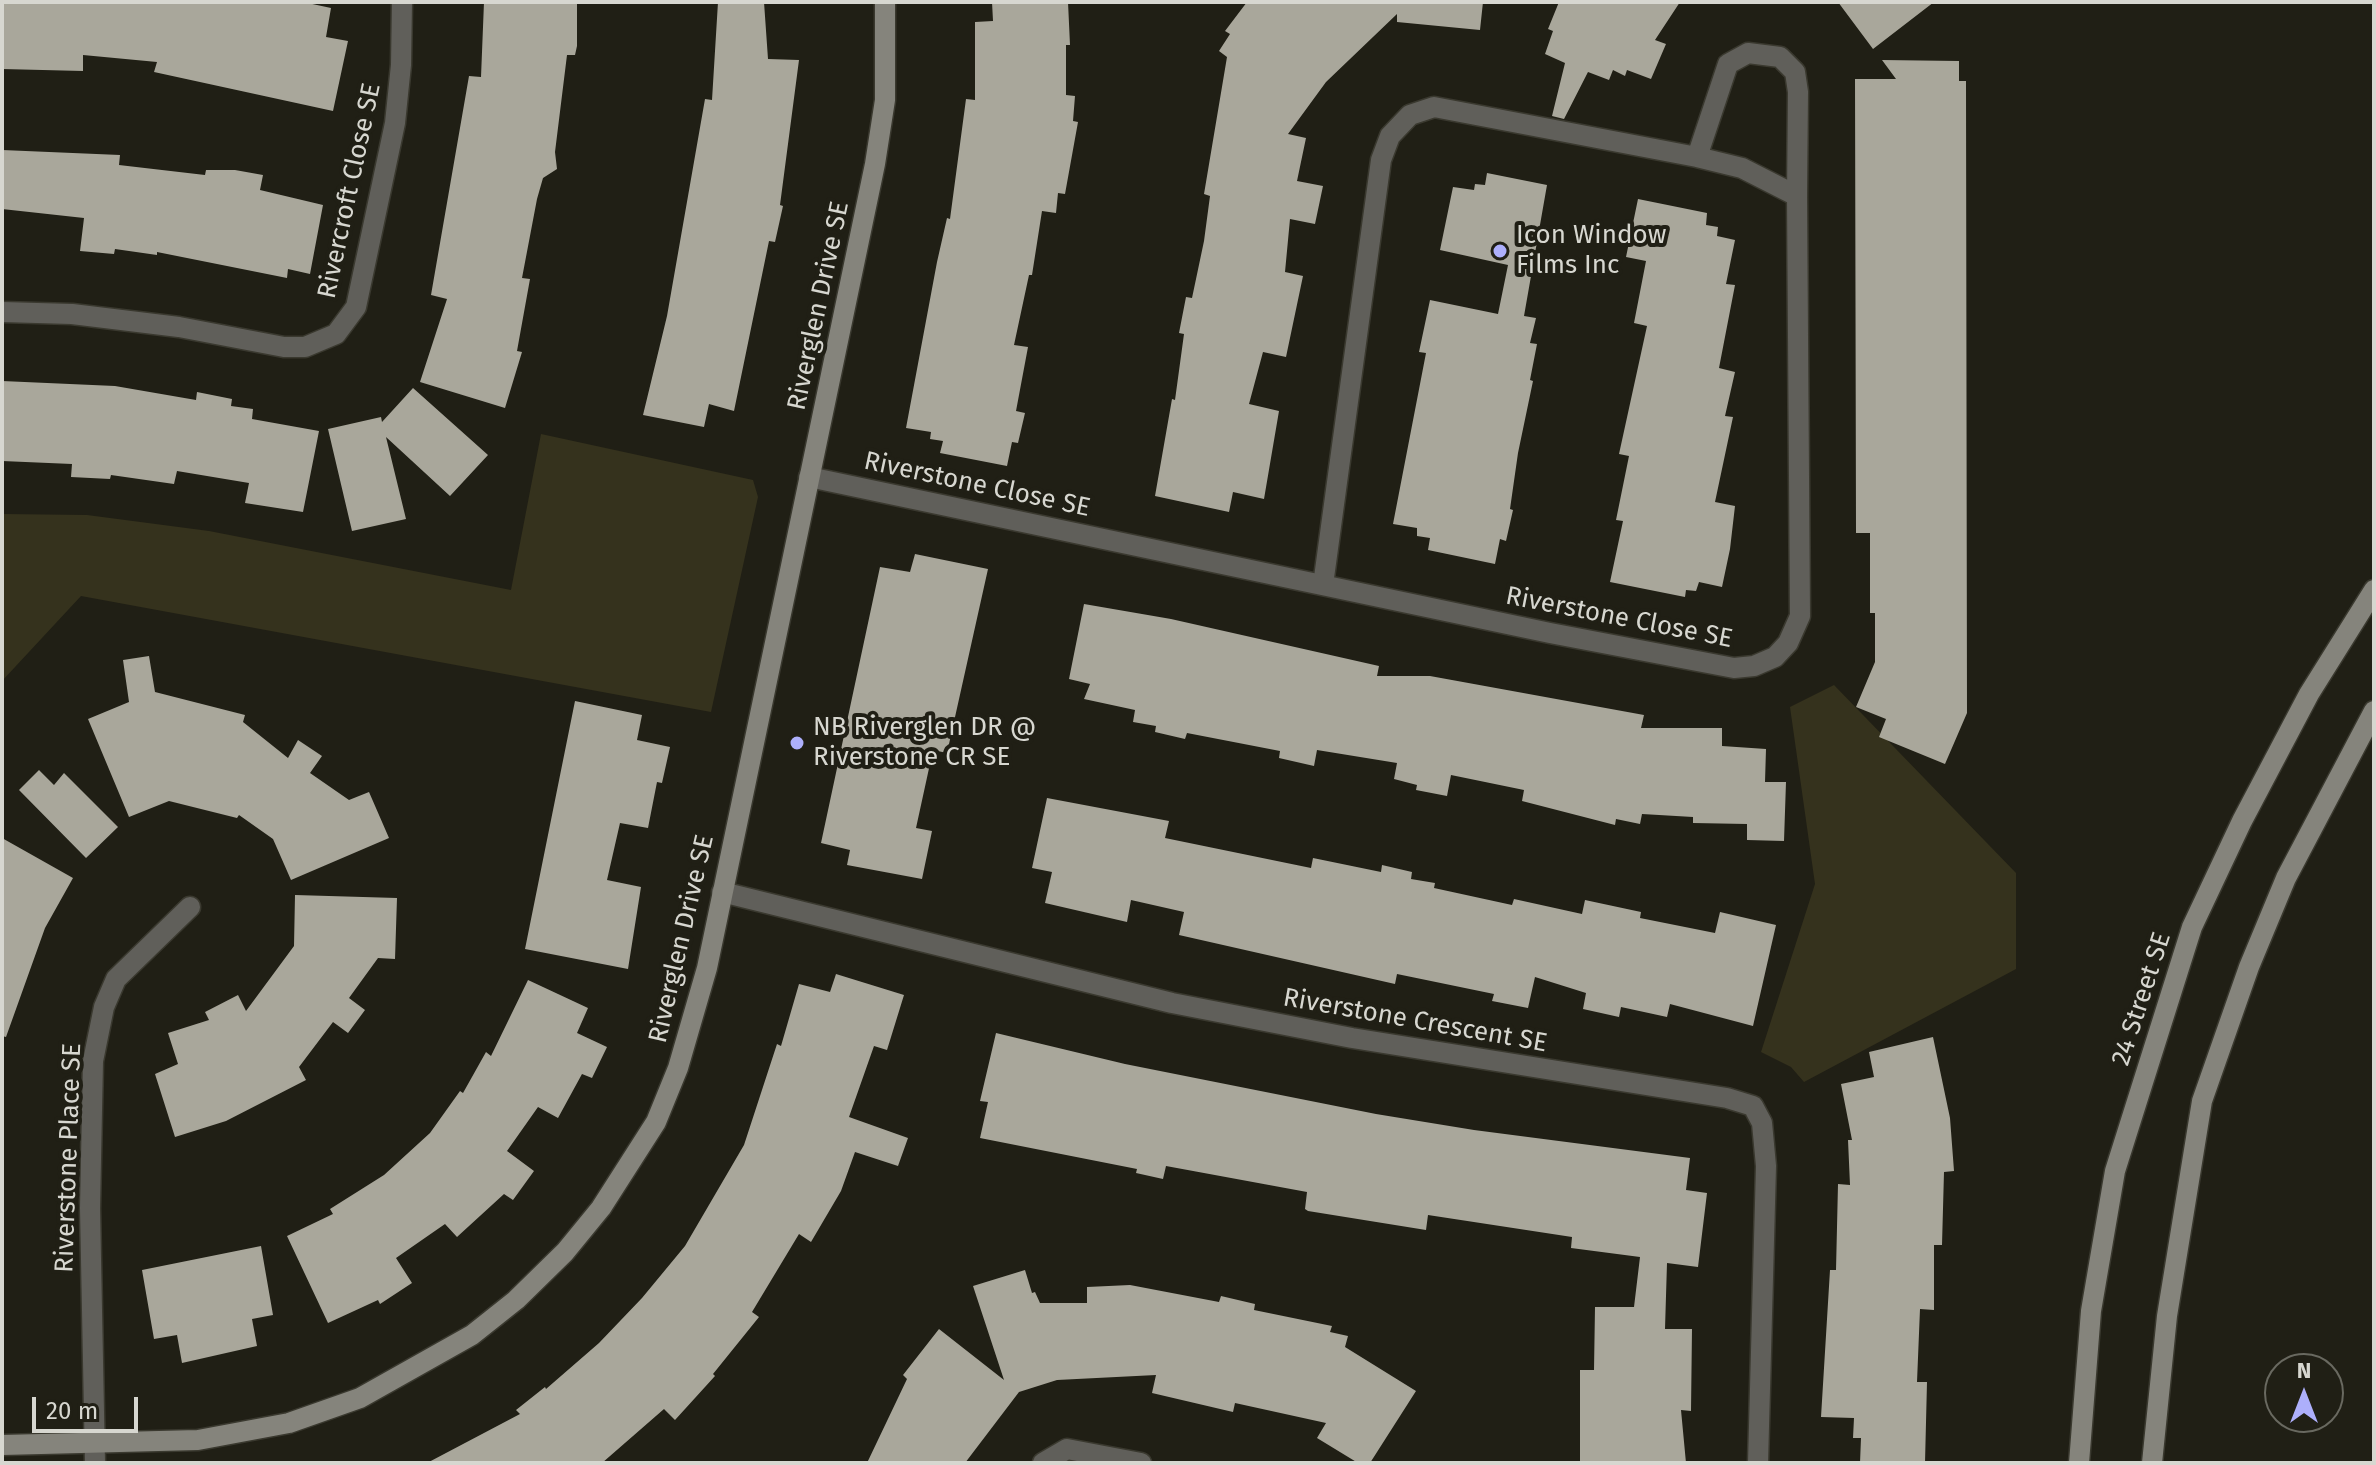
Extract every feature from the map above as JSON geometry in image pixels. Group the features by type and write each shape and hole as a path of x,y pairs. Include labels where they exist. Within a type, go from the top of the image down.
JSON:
{"street":[{"name":"Rivercroft Close SE","path":"2,312 72,314 179,327 284,347 305,347 336,334 356,307 395,123 401,65 402,2"},
{"name":"Riverglen Drive SE","path":"2,1445 95,1454 198,1440 289,1423 360,1398 472,1335 516,1300 565,1252 601,1208 656,1122 678,1068 700,994 881,125 887,40 885,2"},
{"name":"Riverstone Close SE","path":"809,477 1734,668 1754,666 1775,657 1788,643 1800,616 1798,92 1795,72 1780,57 1748,53 1728,64 1697,157"},
{"path":"1323,585 1381,160 1390,136 1410,115 1434,107 1697,157 1742,168 1797,196"},
{"name":"24 Street SE","path":"2079,1463 2091,1311 2115,1171 2192,927 2242,821 2309,694 2374,590"},
{"path":"2152,1463 2167,1316 2202,1101 2249,967 2286,878 2374,711"},
{"name":"Riverstone Crescent SE","path":"722,892 1172,1003 1352,1038 1727,1098 1753,1106 1762,1123 1766,1166 1758,1463"},
{"name":"Riverstone Place SE","path":"95,1454 90,1208 93,1061 104,1007 116,979 190,907"},
{"path":"1043,1463 1057,1452 1079,1449 1141,1463"}],"shaded area":[{"path":"541,434 753,480 758,497 711,712 81,596 2,681 2,514 87,515 209,531 511,590"},
{"path":"1834,685 2016,873 2016,969 1804,1082 1791,1067 1761,1052 1815,884 1790,707"}],"building":[{"path":"2,2 303,2 331,8 326,37 348,41 333,111 154,72 157,62 83,55 83,71 2,69"},
{"path":"484,2 577,2 577,46 575,55 567,55 555,152 557,169 543,178 537,199 522,278 530,279 517,351 522,352 505,408 420,382 447,299 431,295 469,76 481,77"},
{"path":"718,2 764,2 768,59 799,60 780,205 783,206 775,242 769,241 734,411 709,404 704,427 643,415 667,316 705,99 712,100"},
{"path":"992,2 1068,2 1070,45 1066,45 1066,95 1075,96 1073,121 1078,122 1065,194 1058,193 1056,213 1042,211 1032,275 1029,275 1014,345 1028,347 1016,411 1025,413 1018,443 1012,442 1007,466 940,453 943,441 930,439 931,432 906,428 937,262 947,218 950,219 966,99 975,100 975,22 993,21"},
{"path":"1247,2 1483,2 1480,30 1397,22 1397,14 1326,82 1288,134 1306,138 1297,181 1323,186 1315,224 1290,219 1285,272 1303,276 1286,357 1263,352 1249,404 1279,411 1264,499 1233,492 1229,512 1155,496 1172,399 1175,400 1184,334 1179,333 1186,297 1192,298 1204,241 1210,196 1204,194 1227,57 1219,51 1230,34 1225,31"},
{"path":"1559,2 1680,2 1655,40 1666,44 1651,79 1627,70 1625,76 1613,70 1609,80 1588,72 1564,119 1552,116 1565,63 1545,54 1553,31 1548,29"},
{"path":"1838,2 1934,2 1873,49"},
{"path":"1882,60 1959,61 1959,81 1966,81 1967,713 1945,764 1879,737 1886,719 1856,707 1875,662 1875,613 1870,613 1870,533 1856,533 1855,79 1896,79"},
{"path":"2,150 120,155 119,165 205,175 206,170 235,170 263,175 260,190 323,205 310,274 288,269 287,278 157,252 157,255 115,249 114,254 80,251 84,218 2,209"},
{"path":"1487,173 1547,185 1524,316 1536,318 1530,343 1537,344 1530,380 1533,381 1518,453 1510,509 1513,510 1506,541 1500,539 1495,564 1428,550 1430,538 1417,536 1417,528 1393,524 1426,353 1419,352 1430,300 1498,314 1508,265 1440,250 1453,187 1474,190 1475,184 1485,185"},
{"path":"1638,199 1707,213 1706,225 1718,227 1717,236 1735,240 1726,284 1735,285 1719,368 1735,372 1725,416 1733,417 1715,502 1735,506 1730,549 1722,587 1699,582 1696,591 1686,590 1685,597 1610,582 1623,521 1616,520 1629,456 1619,454 1647,326 1634,323 1646,261 1626,257"},
{"path":"2,381 115,386 196,400 197,392 232,399 231,406 253,409 252,419 319,431 303,512 245,503 249,483 177,471 174,484 111,475 110,479 71,477 72,464 2,461"},
{"path":"413,388 488,455 450,496 386,437 406,519 352,531 328,429 381,417 382,422"},
{"path":"915,554 988,569 947,753 933,750 916,828 932,831 922,879 847,865 850,850 821,843 880,567 910,572"},
{"path":"1084,604 1171,619 1379,666 1377,676 1430,676 1644,715 1641,728 1722,728 1722,746 1766,749 1765,782 1786,782 1784,841 1747,840 1747,824 1693,823 1693,817 1642,814 1640,824 1616,819 1615,825 1522,801 1524,790 1451,775 1447,796 1416,790 1417,785 1394,779 1397,763 1317,750 1314,766 1279,758 1280,751 1187,733 1185,739 1155,732 1156,726 1133,722 1135,710 1084,699 1090,684 1069,679"},
{"path":"149,656 155,692 245,715 243,722 288,758 298,740 322,756 310,773 349,800 369,792 389,838 291,880 273,839 239,815 237,818 169,801 129,817 88,719 129,702 123,660"},
{"path":"575,701 642,715 637,740 670,747 662,783 657,782 648,828 620,823 607,880 641,887 628,969 525,949"},
{"path":"39,770 54,785 64,773 118,827 86,858 19,790"},
{"path":"1047,798 1169,821 1165,838 1311,868 1313,858 1381,872 1382,865 1412,872 1411,879 1435,883 1434,888 1512,905 1514,899 1582,914 1585,900 1641,912 1640,918 1715,933 1720,912 1776,925 1753,1026 1670,1004 1667,1017 1621,1007 1619,1017 1583,1009 1586,993 1535,977 1528,1008 1492,1001 1494,994 1397,974 1395,984 1179,935 1184,912 1131,900 1127,922 1045,903 1052,872 1032,868"},
{"path":"2,838 73,878 45,928 6,1037 2,1036"},
{"path":"295,895 397,898 395,959 378,958 349,998 365,1010 348,1033 333,1022 299,1067 306,1080 226,1121 175,1137 155,1074 178,1064 168,1033 209,1020 205,1012 238,995 246,1011 294,946"},
{"path":"836,974 904,995 887,1050 874,1046 849,1117 908,1138 898,1166 855,1152 841,1191 811,1242 799,1234 752,1312 759,1317 713,1374 715,1376 675,1420 664,1409 602,1463 427,1463 520,1414 516,1410 546,1389 599,1343 642,1298 685,1246 744,1145 777,1044 781,1046 799,984 830,992"},
{"path":"528,980 588,1008 577,1033 607,1047 592,1078 582,1074 558,1118 538,1107 507,1151 534,1171 513,1200 504,1194 457,1237 445,1224 396,1258 412,1283 380,1304 378,1300 328,1323 287,1236 333,1214 330,1209 384,1175 430,1133 460,1091 463,1093 486,1052 491,1056"},
{"path":"996,1033 1125,1064 1376,1114 1690,1158 1686,1190 1707,1193 1698,1267 1667,1263 1665,1329 1692,1329 1691,1411 1681,1410 1686,1463 1580,1463 1580,1370 1594,1370 1595,1307 1634,1307 1640,1257 1571,1248 1572,1237 1428,1215 1426,1230 1308,1211 1305,1209 1307,1192 1166,1166 1163,1179 1136,1173 1137,1169 980,1138 988,1102 980,1101"},
{"path":"1933,1037 1950,1118 1954,1171 1944,1172 1942,1245 1934,1245 1934,1310 1920,1309 1917,1382 1927,1382 1925,1463 1860,1463 1861,1438 1853,1438 1854,1418 1821,1417 1830,1270 1836,1270 1838,1184 1850,1185 1848,1140 1852,1140 1841,1084 1874,1077 1869,1052"},
{"path":"261,1246 273,1315 252,1319 257,1346 182,1363 177,1335 154,1339 142,1270"},
{"path":"1025,1270 1032,1293 1035,1292 1040,1303 1087,1303 1087,1287 1130,1285 1219,1302 1221,1296 1255,1304 1254,1310 1332,1326 1330,1332 1348,1336 1345,1347 1416,1391 1370,1463 1358,1463 1317,1438 1326,1423 1235,1403 1233,1412 1152,1393 1156,1375 1057,1380 1019,1392 965,1463 867,1463 907,1379 903,1375 939,1329 1004,1380 973,1286"}],"place":[{"name":"Icon Window Films Inc","path":"1500,251"},
{"name":"NB Riverglen DR @ Riverstone CR SE","path":"797,743"}]}
